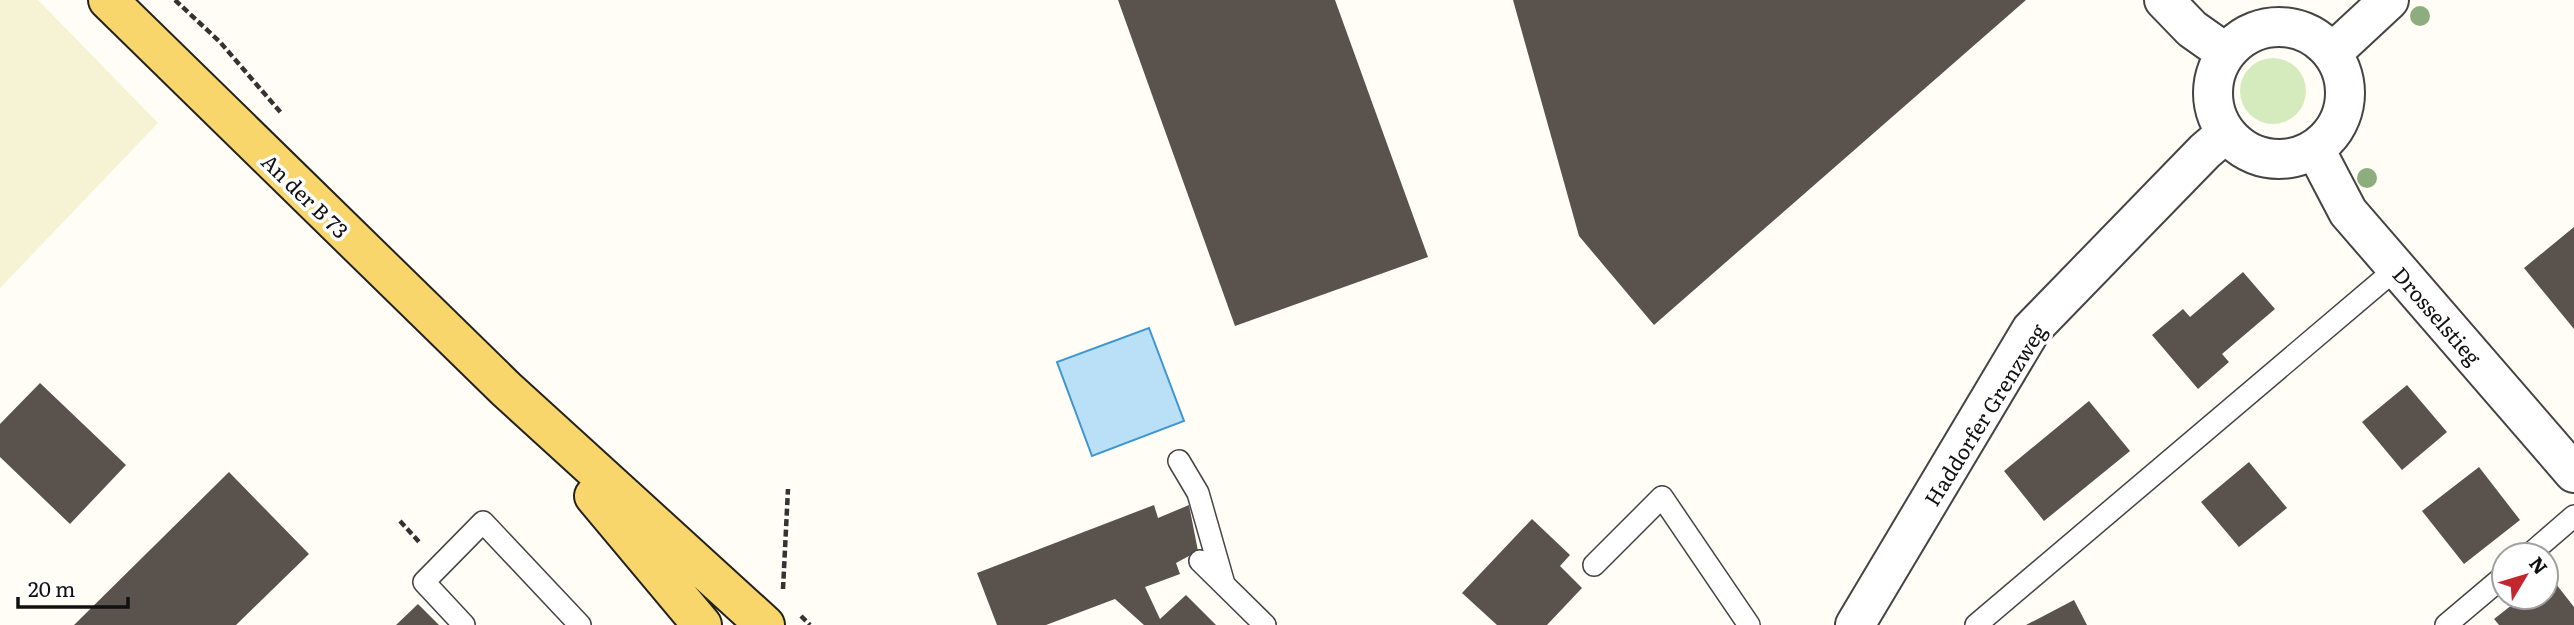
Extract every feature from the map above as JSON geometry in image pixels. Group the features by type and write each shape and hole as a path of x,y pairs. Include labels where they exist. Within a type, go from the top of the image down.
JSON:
{"main road":[{"name":"An der B 73","path":"108,0 506,389 773,611"},
{"name":"An der B 73","path":"506,389 702,625"}],"street":[{"path":"2164,0 2192,29 2226,53"},
{"path":"2332,53 2389,0"},
{"path":"2279,26 2299,29 2317,38 2332,53 2343,72 2346,94 2342,116 2331,135 2315,149 2297,157 2277,159 2258,156 2240,147 2226,133 2217,114 2213,93 2217,72 2226,53 2240,39 2259,30 2279,26"},
{"name":"Haddorfer Grenzweg","path":"1864,621 2031,330 2205,151 2226,133"},
{"name":"Drosselstieg","path":"2315,149 2348,212 2574,473"}],"lane":[{"path":"1976,625 2397,268"},
{"path":"1179,461 1198,493 1224,584"},
{"path":"1594,565 1661,497 1749,625"},
{"path":"2545,541 2574,516"},
{"path":"464,625 424,582 483,522 580,625"},
{"path":"1200,561 1265,625"},
{"path":"2446,625 2490,588"}],"path":[{"path":"773,611 788,489"}],"shaded area":[{"path":"0,0 38,0 158,123 0,288"}],"green space":[{"path":"2273,58 2286,61 2296,68 2303,78 2306,91 2303,104 2296,114 2286,121 2273,124 2260,121 2250,114 2243,104 2240,91 2243,78 2250,68 2260,61"}],"water":[{"path":"1149,328 1184,421 1092,456 1057,362"}],"building":[{"path":"1118,0 1335,0 1428,257 1235,326"},
{"path":"1513,0 2026,0 1654,325 1579,236"},
{"path":"2574,227 2574,329 2524,268"},
{"path":"2243,272 2275,309 2222,354 2229,362 2198,389 2152,335 2183,309 2190,317"},
{"path":"40,383 126,465 70,524 0,457 0,424"},
{"path":"2407,385 2447,432 2402,470 2362,422"},
{"path":"2089,401 2130,451 2044,521 2004,471"},
{"path":"2249,462 2287,508 2239,547 2201,502"},
{"path":"2479,467 2520,520 2464,564 2422,511"},
{"path":"229,472 309,554 236,625 74,625"},
{"path":"1154,505 1158,518 1189,505 1198,551 1176,563 1180,574 1145,587 1160,619 1186,595 1216,625 1144,625 1115,599 1046,625 997,625 977,573"},
{"path":"1532,519 1570,555 1560,566 1582,588 1547,625 1497,625 1462,593"},
{"path":"2560,589 2574,607 2574,625 2499,625 2494,619 2504,611 2560,611"},
{"path":"2074,600 2087,625 2026,625"},
{"path":"418,604 439,625 396,625"}]}
